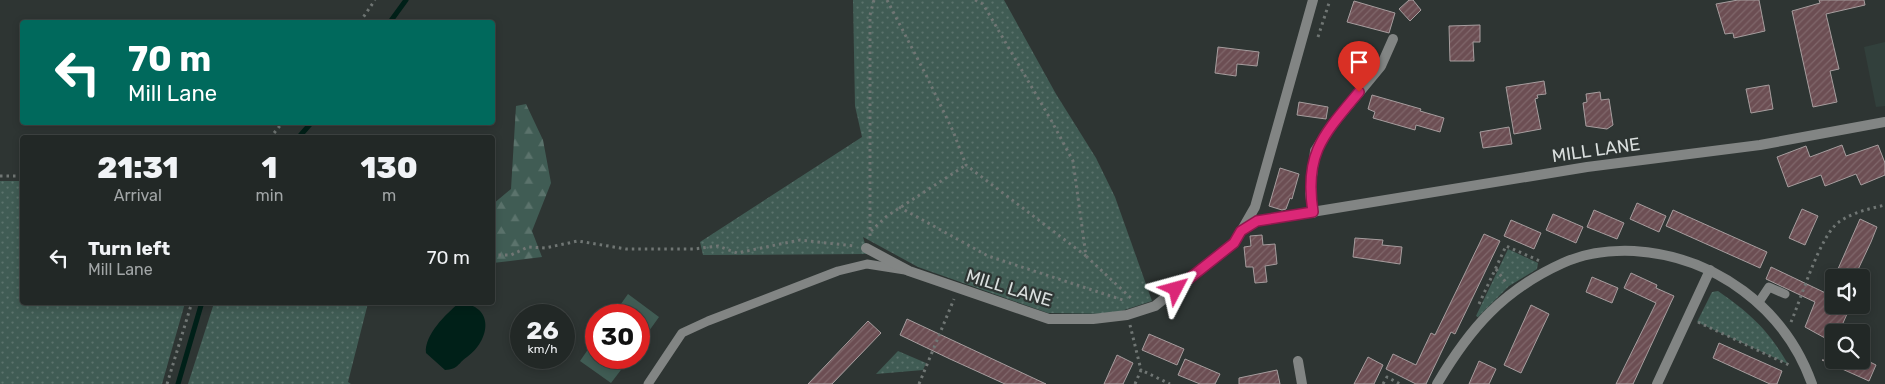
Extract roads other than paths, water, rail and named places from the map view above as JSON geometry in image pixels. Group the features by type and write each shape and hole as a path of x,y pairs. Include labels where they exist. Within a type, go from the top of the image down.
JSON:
{"street":[{"name":"MILL LANE","path":"866,248 909,271 959,290 1049,319 1094,320 1127,315 1155,306 1234,243 1255,207 1314,0"},
{"path":"1313,212 1310,193 1315,151 1329,129 1381,66 1393,39"},
{"name":"MILL LANE","path":"1241,231 1257,221 1587,167 1760,145 1885,122"},
{"path":"1437,384 1457,350 1493,307 1513,291 1554,268 1589,255 1618,250 1670,256 1694,262 1728,280 1759,302 1787,334 1799,352 1812,384"},
{"path":"1657,384 1710,270"},
{"path":"1298,361 1302,384"}],"lane":[{"path":"648,384 682,333 708,321 838,271 867,264 909,271"},
{"path":"1759,302 1769,287 1785,294"}],"waterway":[{"path":"391,20 406,0"},
{"path":"301,135 309,125"},
{"path":"178,384 201,305"}]}
